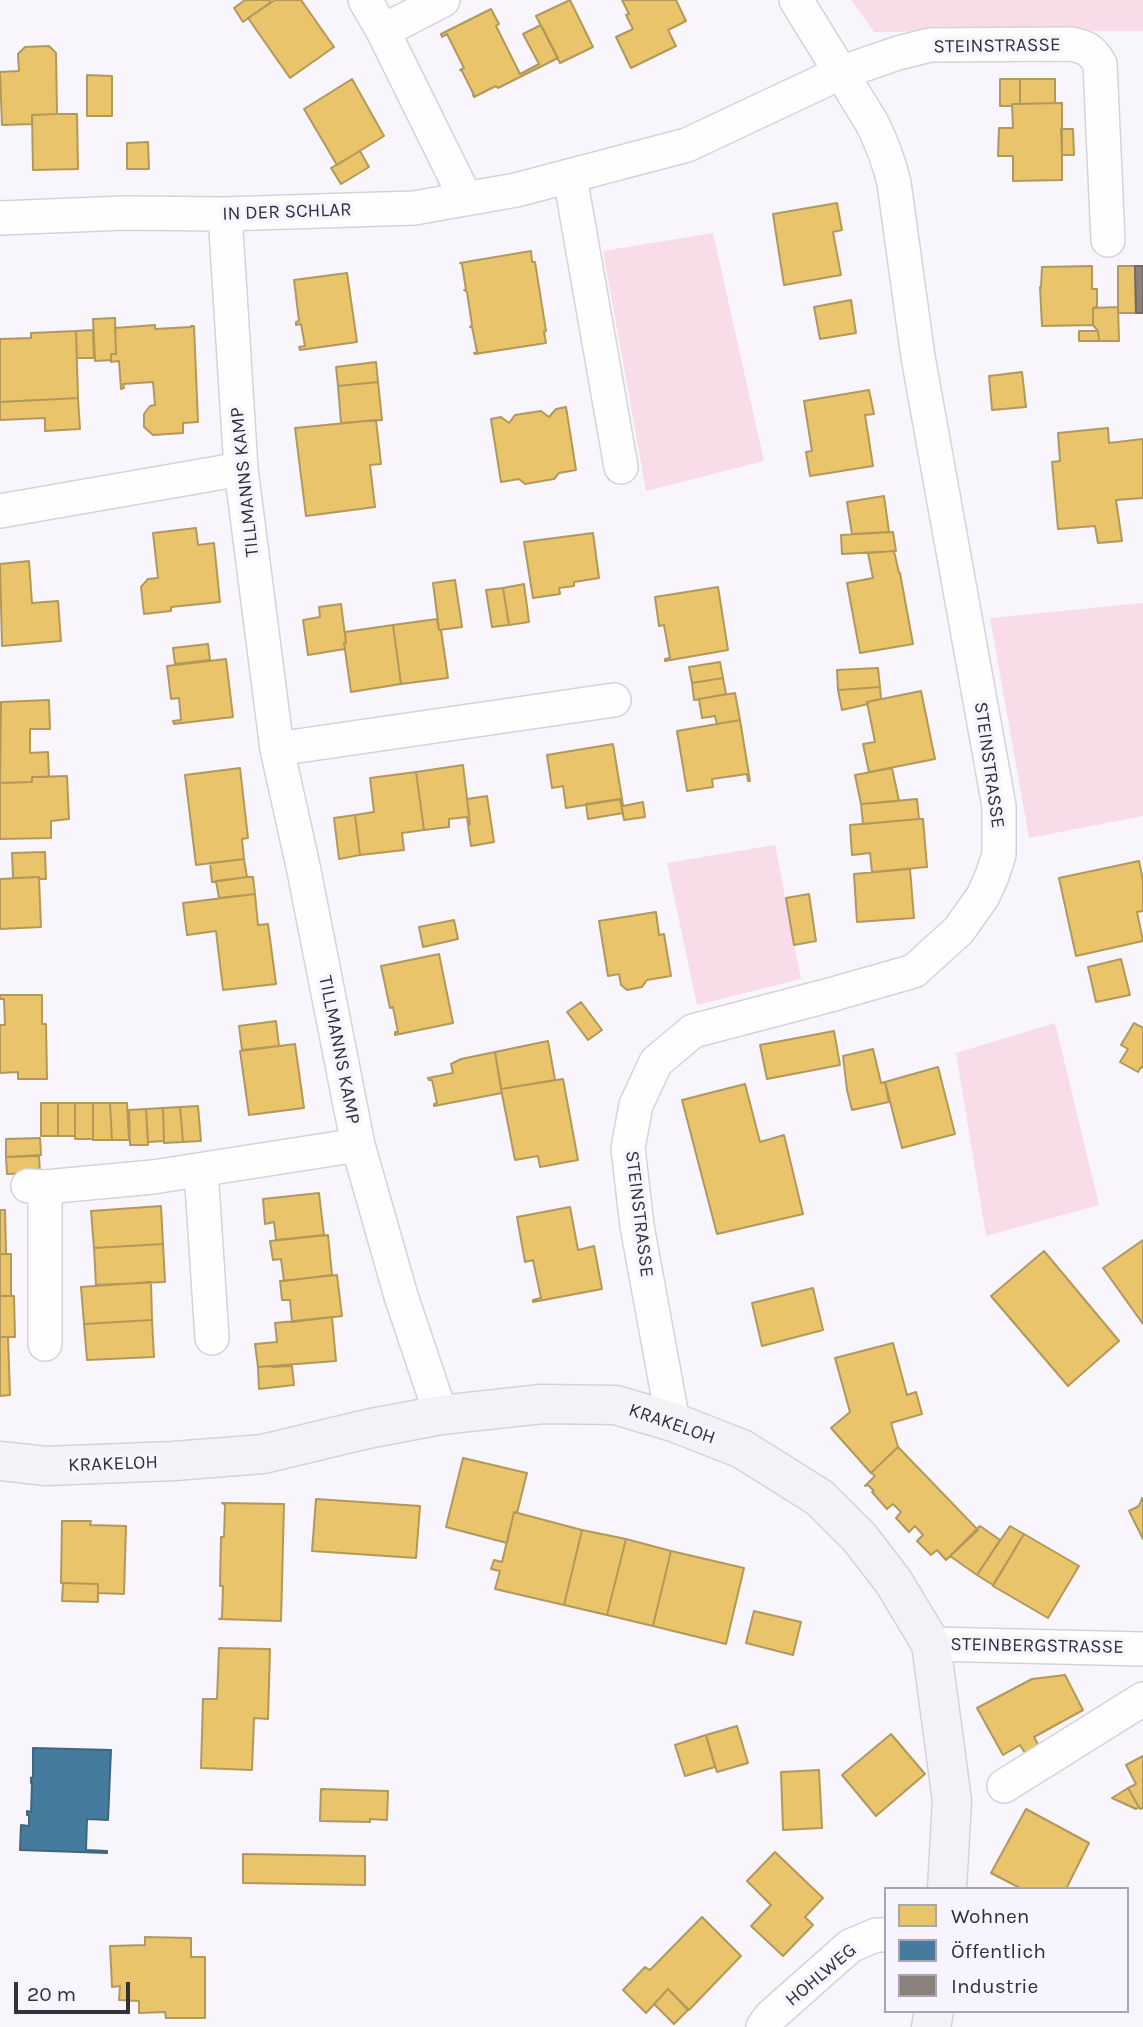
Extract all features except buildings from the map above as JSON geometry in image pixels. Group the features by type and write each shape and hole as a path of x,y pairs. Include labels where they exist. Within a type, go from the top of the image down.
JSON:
{"street":[{"path":"365,0 466,199"},
{"path":"383,31 443,0"},
{"name":"STEINSTRASSE","path":"673,1422 637,1226 628,1148 636,1105 656,1062 693,1031 914,971 959,930 973,912 992,876 999,854 999,806 918,357 894,183 882,142 796,0"},
{"name":"STEINSTRASSE","path":"840,73 930,45 1071,44 1086,47 1093,52 1100,64 1108,240"},
{"name":"IN DER SCHLAR","path":"0,218 414,208 502,193 687,145 840,73"},
{"path":"570,177 621,467"},
{"name":"TILLMANNS KAMP","path":"225,214 241,469 277,750 303,866 358,1145 401,1296 441,1415"},
{"path":"0,511 241,469"},
{"path":"277,750 614,700"},
{"name":"TILLMANNS KAMP","path":"45,1344 36,1186 153,1177 358,1145"},
{"path":"201,1170 212,1338"},
{"name":"KRAKELOH","path":"0,1461 46,1466 263,1454 367,1429 441,1415 542,1404 616,1405 673,1422 742,1449 820,1498 859,1537 893,1581 931,1644 952,1801 947,1887"},
{"name":"STEINBERGSTRASSE","path":"931,1644 1143,1648"},
{"path":"1004,1786 1143,1699"},
{"name":"HOHLWEG","path":"763,2027 770,2017 850,1946 876,1935 884,1935"}],"shaded area":[{"path":"851,0 1143,0 1143,31 874,32"},
{"path":"713,233 764,461 646,491 603,251"},
{"path":"1143,603 1143,816 1029,838 990,618"},
{"path":"775,845 801,979 697,1005 667,863"},
{"path":"1055,1023 1099,1205 986,1236 956,1053"}]}
